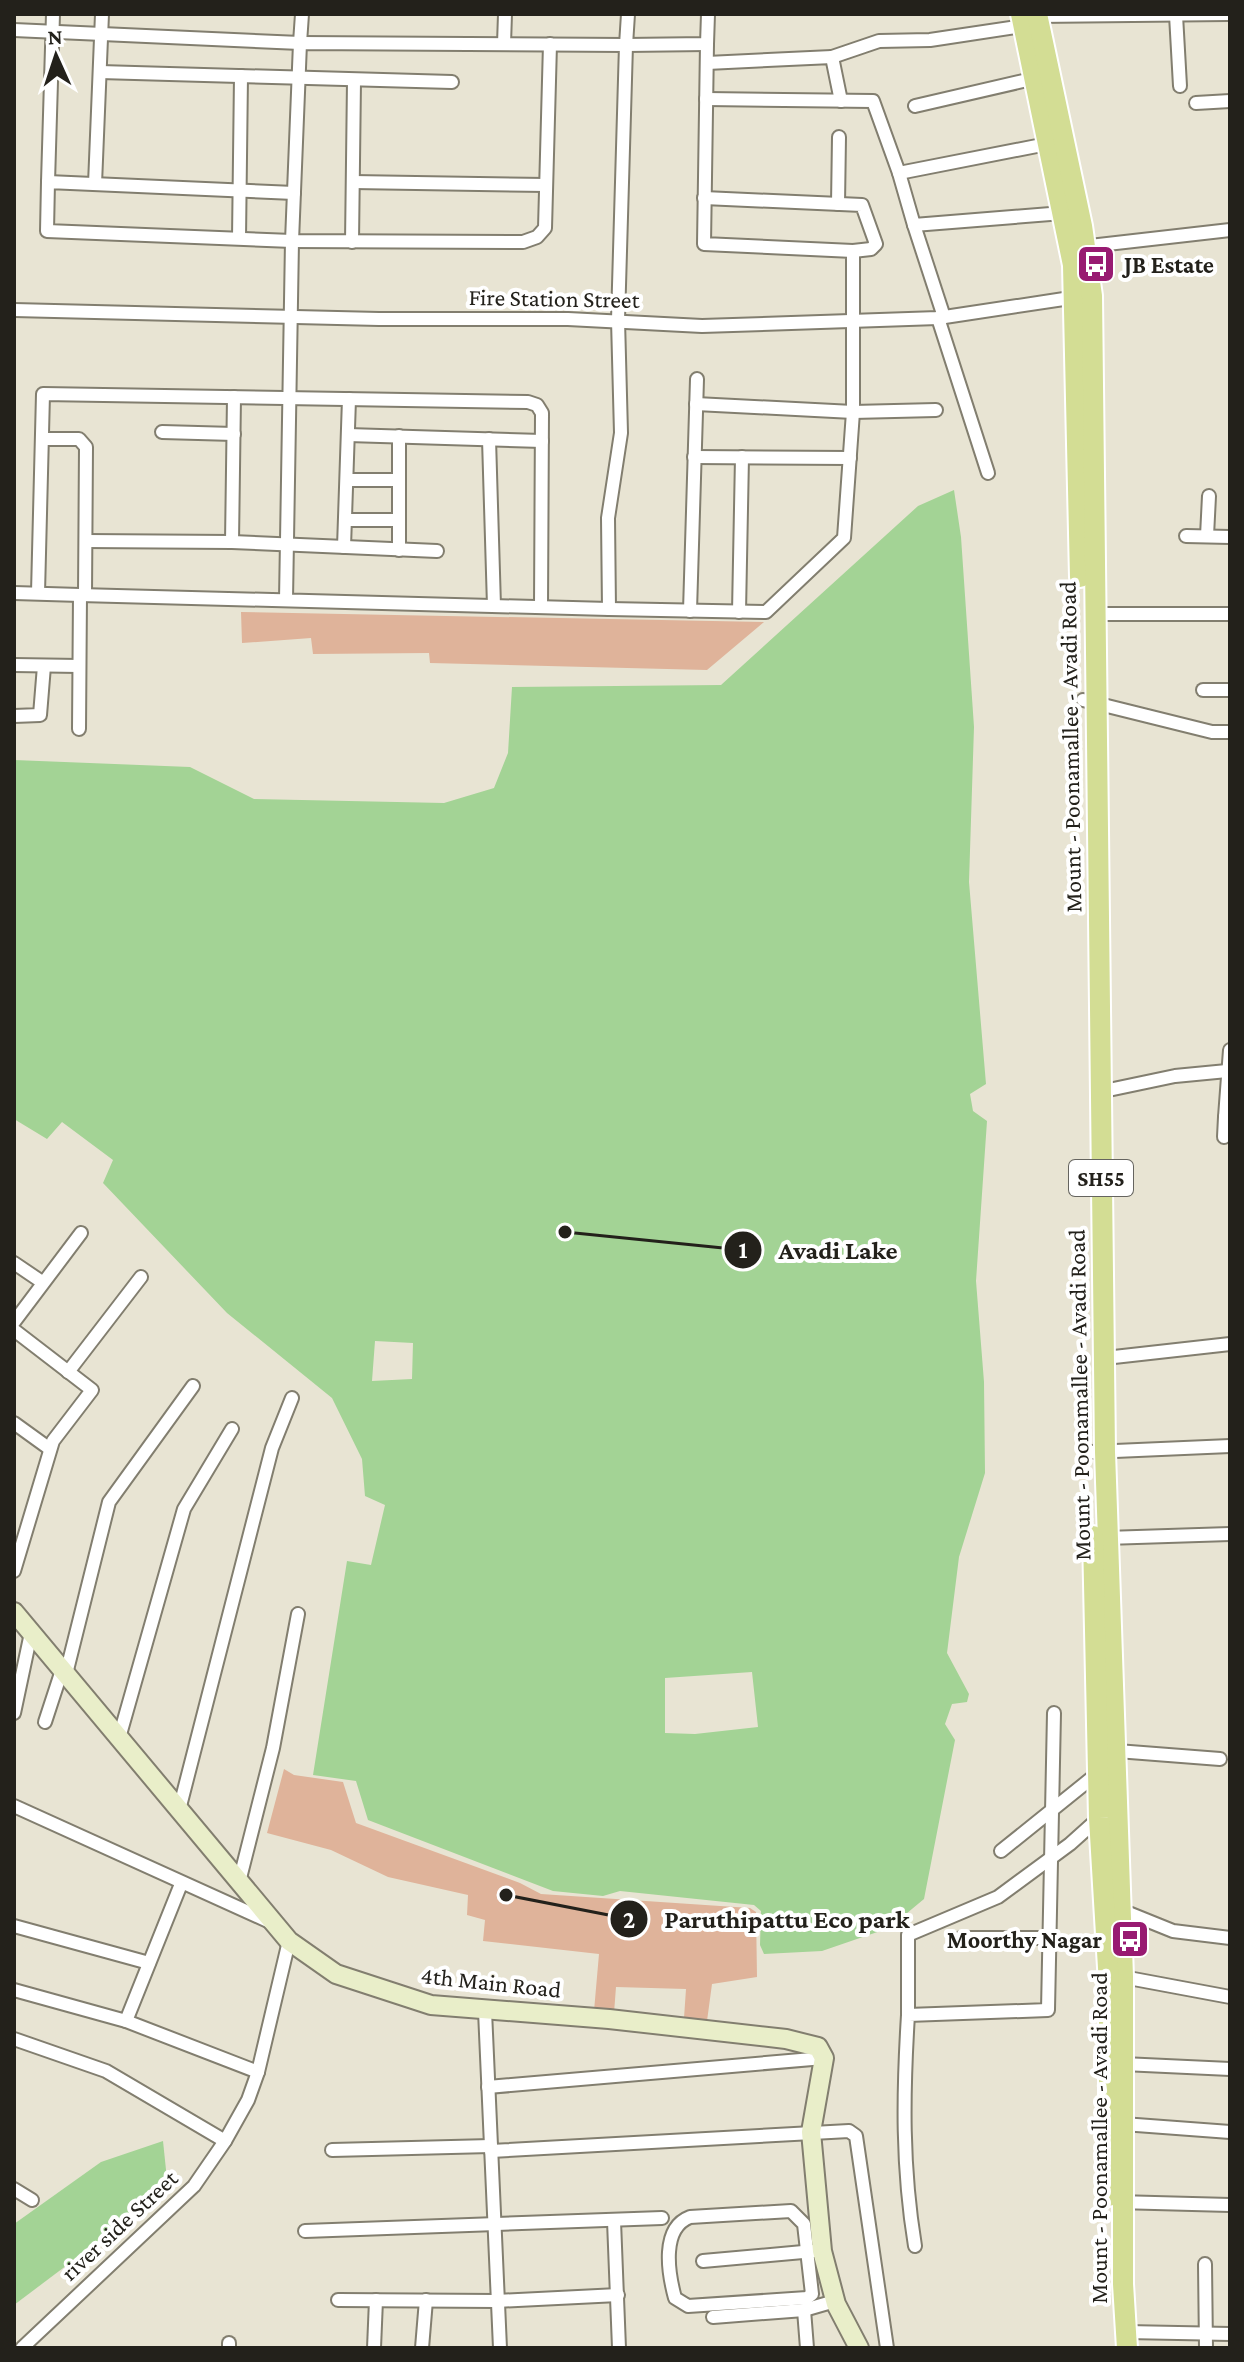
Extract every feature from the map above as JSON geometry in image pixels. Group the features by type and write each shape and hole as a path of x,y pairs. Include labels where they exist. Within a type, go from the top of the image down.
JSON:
{"main road":[{"name":"Mount - Poonamallee - Avadi Road","path":"1029,18 1047,144 1063,213 1078,247"},
{"name":"Mount - Poonamallee - Avadi Road","path":"1029,18 1078,247 1083,297 1094,614 1090,702 1098,1773 1122,2343"},
{"name":"Mount - Poonamallee - Avadi Road","path":"1083,297 1105,1358 1098,1452 1106,1538 1117,1751 1123,1977 1123,2124 1116,2202"},
{"name":"4th Main Road","path":"14,1612 289,1941 336,1974 431,2005 582,2016 786,2039 818,2047 824,2058"},
{"path":"824,2058 811,2132 815,2251 835,2301 859,2348"}],"street":[{"path":"53,14 47,231 352,242 523,242 537,237 545,228 550,44"},
{"path":"95,184 102,14"},
{"path":"286,600 292,241 302,14"},
{"path":"504,44 505,14"},
{"path":"609,609 608,518 621,433 618,320 628,14"},
{"path":"704,198 862,205 866,209 876,244 871,249 853,251 705,245 704,198 708,14"},
{"path":"707,63 832,57 879,41 930,40 1029,18 1228,14"},
{"path":"1176,15 1180,86"},
{"path":"14,30 300,43 707,44"},
{"path":"832,57 841,101"},
{"path":"100,72 452,82"},
{"path":"239,238 241,76"},
{"path":"915,106 1036,78"},
{"path":"352,242 354,81"},
{"path":"706,99 873,101 899,173 988,473"},
{"path":"1196,103 1230,101"},
{"path":"838,204 839,137"},
{"path":"899,173 1047,144"},
{"path":"48,182 294,193"},
{"path":"353,182 546,185"},
{"path":"914,225 1063,213"},
{"path":"1078,247 1230,230"},
{"path":"14,593 766,612 844,538 853,412 853,251"},
{"name":"Fire Station Street","path":"14,310 618,320 702,326 941,318 1083,297"},
{"path":"690,611 697,379"},
{"path":"38,593 43,394 528,402 537,405 542,413 541,607"},
{"path":"232,542 234,397"},
{"path":"344,547 349,399"},
{"path":"696,404 853,412 936,410"},
{"path":"162,432 234,434"},
{"path":"348,435 542,441"},
{"path":"399,436 399,550"},
{"path":"42,439 79,439 86,447 79,729"},
{"path":"489,439 494,606"},
{"path":"694,457 850,458"},
{"path":"739,612 742,457"},
{"path":"347,480 399,480"},
{"path":"1207,536 1209,496"},
{"path":"345,520 399,520"},
{"path":"1186,536 1230,537"},
{"path":"86,541 232,542 437,551"},
{"path":"1094,614 1230,614"},
{"path":"14,665 79,666"},
{"path":"14,716 40,715 44,666"},
{"path":"1203,690 1230,690"},
{"path":"1090,702 1212,732 1230,732"},
{"path":"1224,1137 1230,1050"},
{"path":"1099,1092 1175,1076 1227,1071"},
{"path":"14,1322 81,1233"},
{"path":"14,1263 42,1282"},
{"path":"68,1372 141,1277"},
{"path":"14,1330 92,1390 50,1449 14,1571"},
{"path":"1105,1358 1230,1344"},
{"path":"45,1722 64,1672 109,1502 193,1386"},
{"path":"179,1810 268,1462 292,1398"},
{"path":"14,1423 50,1449"},
{"path":"119,1738 184,1509 232,1429"},
{"path":"1098,1452 1230,1446"},
{"path":"1106,1538 1230,1534"},
{"path":"239,1882 270,1762 298,1614"},
{"path":"14,1713 31,1633"},
{"path":"908,2015 1048,2010 1054,1713"},
{"path":"1117,1751 1220,1759"},
{"path":"1001,1851 1098,1773"},
{"path":"14,1806 274,1924"},
{"path":"915,2246 905,2184 903,2099 908,2015 908,1935 998,1897 1099,1818"},
{"path":"126,2021 181,1884"},
{"path":"1121,1910 1173,1931 1230,1938"},
{"path":"14,1926 149,1963"},
{"path":"961,1938 1049,1938"},
{"name":"river side Street","path":"22,2348 194,2186 225,2141 248,2100 258,2072 289,1941"},
{"path":"1123,1977 1230,1997"},
{"path":"14,1990 126,2021 258,2072"},
{"path":"485,2011 500,2348"},
{"path":"14,2039 106,2071 225,2141"},
{"path":"488,2087 824,2058"},
{"path":"1123,2064 1230,2069"},
{"path":"1123,2124 1230,2132"},
{"path":"332,2150 491,2149 841,2130 856,2136 887,2348"},
{"path":"14,2189 32,2200"},
{"path":"1116,2202 1230,2205"},
{"path":"791,2211 804,2224 815,2251 812,2294 807,2298 688,2306 675,2298 670,2233 677,2222 690,2217 791,2211"},
{"path":"305,2231 494,2227 662,2218"},
{"path":"614,2221 619,2348"},
{"path":"703,2261 815,2251"},
{"path":"1205,2264 1206,2348"},
{"path":"338,2300 497,2301 618,2295"},
{"path":"374,2348 376,2300"},
{"path":"422,2348 426,2300"},
{"path":"713,2317 804,2310 835,2301"},
{"path":"804,2310 807,2348"},
{"path":"1122,2343 1205,2333 1230,2334"}],"shaded area":[{"path":"954,490 961,537 974,727 969,882 986,1084 970,1094 973,1111 987,1121 976,1281 984,1382 985,1473 959,1557 947,1653 969,1694 967,1702 952,1704 945,1724 955,1740 924,1899 889,1928 822,1951 764,1954 760,1945 761,1911 754,1905 620,1891 603,1896 553,1891 368,1820 356,1781 313,1775 347,1561 371,1565 385,1505 365,1496 362,1459 332,1398 227,1313 103,1183 113,1160 62,1122 47,1139 14,1119 14,760 190,767 254,799 444,803 494,788 508,753 512,687 721,685 918,506","holes":["375,1341 413,1343 412,1379 372,1381","752,1672 758,1727 695,1734 665,1733 665,1678"]},
{"path":"241,612 764,622 707,670 430,663 429,653 313,654 311,638 242,643"},
{"path":"284,1769 294,1775 343,1782 356,1823 520,1883 541,1894 750,1908 756,1912 757,1977 712,1984 707,2021 684,2018 686,1989 616,1987 614,2013 594,2011 599,1954 483,1941 485,1920 467,1915 468,1895 388,1877 331,1850 267,1833"},
{"path":"163,2141 168,2189 14,2305 14,2224 101,2162"}],"place":[{"name":"JB Estate","path":"1096,264"},
{"name":"Avadi Lake","path":"565,1232"},
{"name":"Paruthipattu Eco park","path":"506,1895"},
{"name":"Moorthy Nagar","path":"1130,1939"}]}
